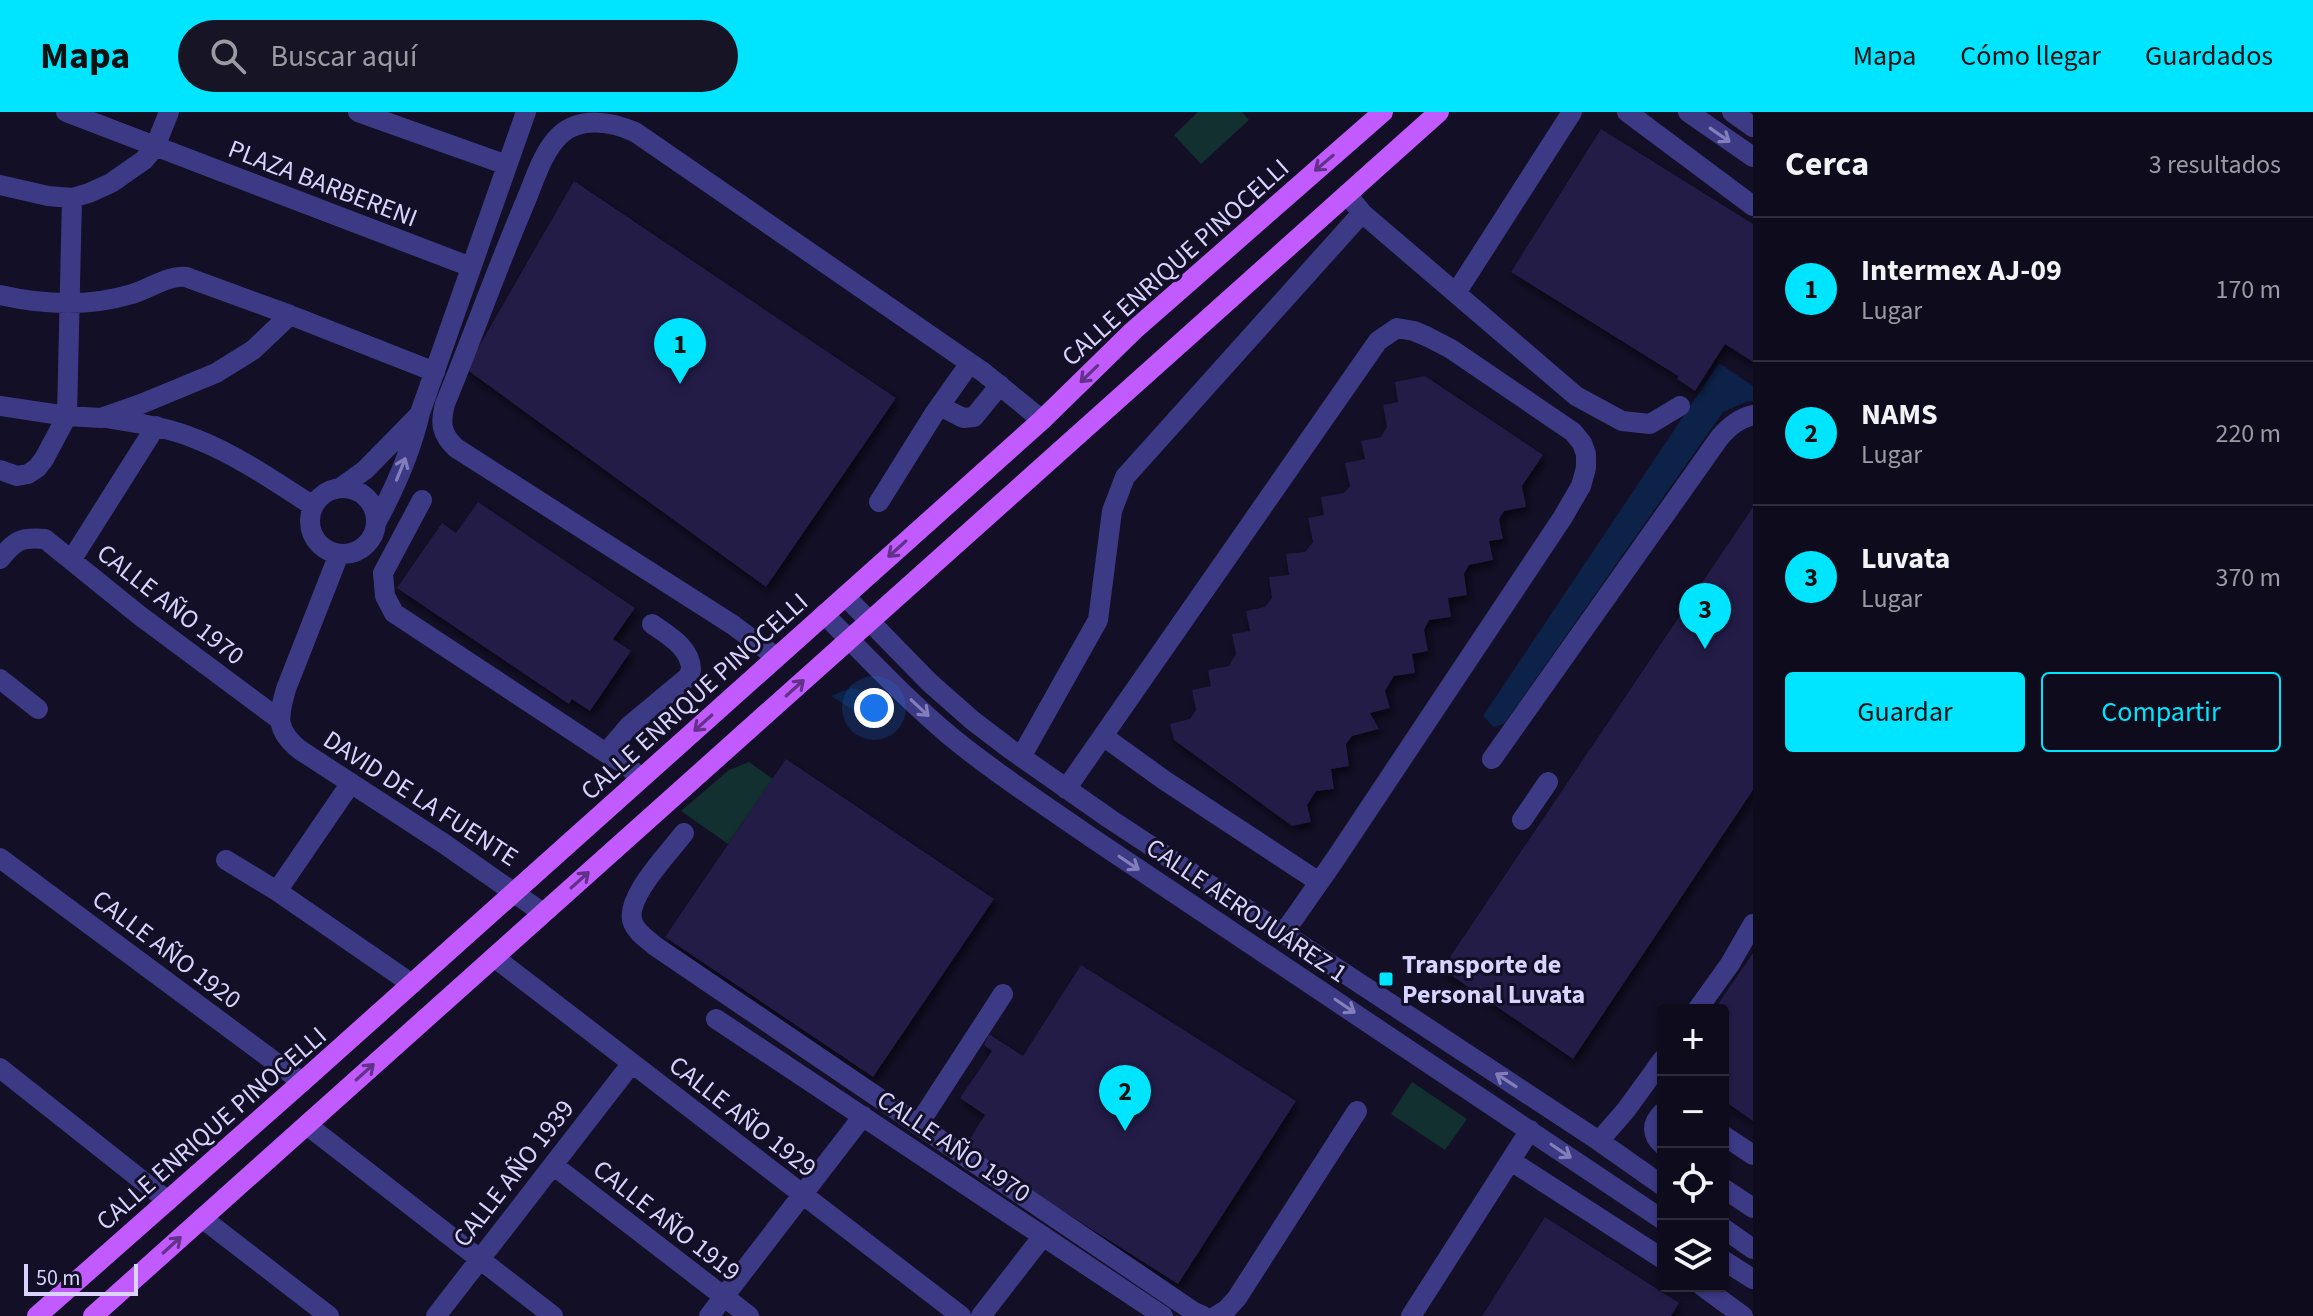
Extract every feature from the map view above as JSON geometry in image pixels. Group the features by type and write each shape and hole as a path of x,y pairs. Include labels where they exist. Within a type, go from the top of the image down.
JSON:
{"main road":[{"name":"CALLE ENRIQUE PINOCELLI","path":"37,1316 1042,420 1133,331 1383,112"},
{"path":"100,1314 202,1218 1439,112"}],"street":[{"name":"PLAZA BARBERENI","path":"66,112 471,267"},
{"path":"0,185 28,193 72,198 111,183 144,160 155,147 169,112"},
{"path":"358,112 507,165"},
{"path":"376,523 369,502 351,489 329,491 313,506 310,516 313,537 329,551 339,554 350,553 368,542 373,533 408,455 526,112"},
{"path":"1456,293 1572,112"},
{"path":"1627,112 1753,206"},
{"path":"1688,112 1753,157"},
{"path":"1732,112 1753,127"},
{"path":"776,657 721,617 456,448 443,432 445,404 487,293 546,155 561,134 585,123 614,124 635,132 970,363 1042,420"},
{"path":"1347,194 1362,213 1576,396 1622,421 1650,424 1680,406"},
{"path":"0,470 17,476 37,468 67,416 72,198"},
{"path":"1021,757 1098,620 1112,511 1125,477 1362,213"},
{"path":"0,295 19,300 71,304 113,300 174,277 186,277 435,372"},
{"path":"101,418 216,373 253,350 290,315"},
{"path":"1066,789 1378,341 1397,328 1404,328 1451,349 1573,432 1586,454 1581,486 1538,556 1283,934"},
{"path":"879,502 970,363"},
{"path":"940,406 963,418 974,417 1000,385"},
{"path":"0,406 156,426 221,449 313,506"},
{"path":"340,488 365,470 420,413"},
{"path":"1492,759 1720,437 1740,418 1753,415"},
{"path":"72,559 156,426"},
{"path":"422,500 383,573 385,596 394,613 626,765 641,778"},
{"name":"CALLE AÑO 1970","path":"0,559 12,544 27,537 45,539 139,615 280,720"},
{"path":"280,720 286,689 339,554"},
{"name":"CALLE AEROJUÁREZ 1","path":"845,596 937,690 1021,757 1657,1182"},
{"name":"CALLE AEROJUÁREZ 1","path":"824,614 951,737 1009,779 1095,840 1657,1216"},
{"path":"606,753 629,726 688,677 691,670 688,655 682,647 652,624"},
{"path":"0,679 38,709"},
{"name":"DAVID DE LA FUENTE","path":"280,720 282,731 290,742 543,913"},
{"path":"1103,736 1177,789 1319,882"},
{"path":"1522,820 1548,782"},
{"path":"277,891 351,783"},
{"path":"684,833 648,878 634,902 631,913 640,933 1203,1316"},
{"name":"CALLE AÑO 1920","path":"0,858 302,1082"},
{"path":"226,860 277,891 412,984"},
{"path":"1701,1004 1753,924"},
{"name":"CALLE AÑO 1929","path":"494,957 961,1316"},
{"path":"918,1125 1003,994"},
{"name":"CALLE AÑO 1970","path":"716,1019 1163,1316"},
{"name":"CALLE AÑO 1939","path":"436,1316 632,1063"},
{"path":"1599,1141 1657,1067"},
{"path":"0,1068 168,1201"},
{"path":"1216,1316 1237,1298 1357,1111"},
{"path":"709,1316 863,1116"},
{"path":"1657,1119 1653,1128 1657,1140"},
{"path":"307,1125 553,1316"},
{"path":"1411,1316 1530,1130"},
{"path":"1729,1139 1753,1155"},
{"path":"1511,1161 1657,1255"},
{"name":"CALLE AÑO 1919","path":"553,1165 749,1316"},
{"path":"1729,1192 1753,1208"},
{"path":"202,1218 329,1316"},
{"path":"1729,1232 1753,1249"},
{"path":"981,1316 1043,1236"},
{"path":"1729,1264 1753,1279"},
{"path":"1710,1292 1743,1316"}],"green space":[{"path":"1198,112 1242,112 1249,120 1201,164 1174,135"},
{"path":"749,762 773,779 728,844 681,811 729,770"},
{"path":"1412,1082 1467,1119 1445,1150 1391,1114"}],"water":[{"path":"1719,363 1753,386 1753,401 1723,412 1504,724 1494,727 1483,716"},
{"path":"851,688 870,692 883,702 870,721 831,696"}],"building":[{"path":"1601,129 1753,224 1753,362 1725,344 1695,391 1677,379 1678,376 1511,272"},
{"path":"574,181 896,398 766,587 466,369"},
{"path":"1425,376 1543,455 1522,486 1526,507 1504,511 1499,519 1503,539 1489,541 1493,560 1469,565 1464,574 1467,595 1448,598 1451,617 1429,620 1424,630 1428,651 1412,654 1415,673 1394,676 1385,691 1390,708 1370,713 1379,729 1352,736 1346,744 1349,766 1331,769 1334,789 1316,791 1307,805 1311,822 1292,826 1174,740 1170,724 1190,719 1196,710 1192,690 1211,686 1208,670 1229,666 1236,654 1232,634 1250,631 1246,611 1265,607 1272,598 1269,577 1289,575 1286,554 1305,552 1313,542 1308,518 1324,515 1321,497 1344,493 1350,486 1345,463 1365,459 1361,441 1381,437 1387,427 1383,405 1398,402 1395,382"},
{"path":"478,502 635,608 613,639 631,651 590,711 572,699 569,704 397,588 442,523 456,533"},
{"path":"1753,507 1753,790 1573,1059 1442,969"},
{"path":"786,759 994,899 873,1077 665,937"},
{"path":"1753,953 1753,1121 1729,1104 1729,1004 1718,1004"},
{"path":"1081,965 1296,1101 1178,1284 964,1148 985,1115 960,1098 992,1051 984,1045 989,1034 1023,1056"},
{"path":"1545,1217 1657,1289 1657,1292 1679,1303 1671,1316 1482,1316"}],"place":[{"name":"Intermex AJ-09","path":"680,384"},
{"name":"Luvata","path":"1705,649"},
{"name":"Transporte de Personal Luvata","path":"1386,979"},
{"name":"NAMS","path":"1125,1131"}]}
